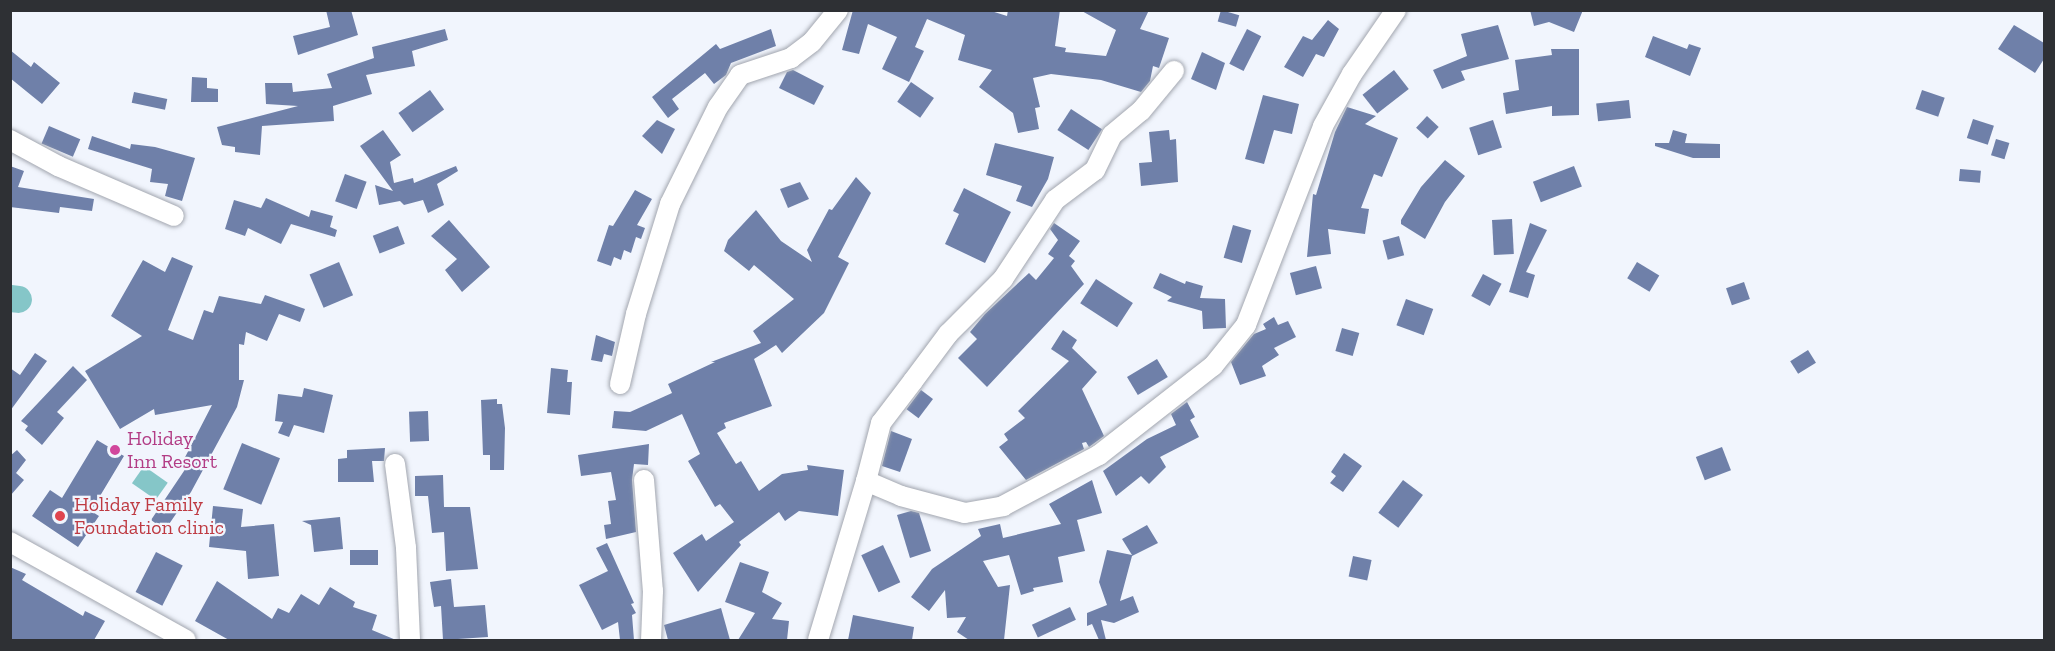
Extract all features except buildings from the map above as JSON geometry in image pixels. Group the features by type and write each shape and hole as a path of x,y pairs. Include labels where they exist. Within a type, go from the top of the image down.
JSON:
{"street":[{"path":"620,384 636,314 670,204 718,107 740,75 791,58 812,42 838,10"},
{"path":"866,481 901,496 966,513 1003,506 1099,455 1213,366 1246,326 1323,126 1353,74 1396,10"},
{"path":"818,640 881,423 948,334 1002,279 1055,200 1095,170 1112,135 1141,111 1174,71"},
{"path":"10,140 58,166 174,216"},
{"path":"395,464 406,548 410,640"},
{"path":"644,480 653,591 651,640"},
{"path":"10,542 186,640"}],"water":[{"path":"144,466 168,483 156,500 132,483"}],"waterway":[{"path":"10,298 18,299"}],"place":[{"name":"Holiday Inn Resort","path":"115,450"},
{"name":"Holiday Family Foundation clinic","path":"60,516"}]}
